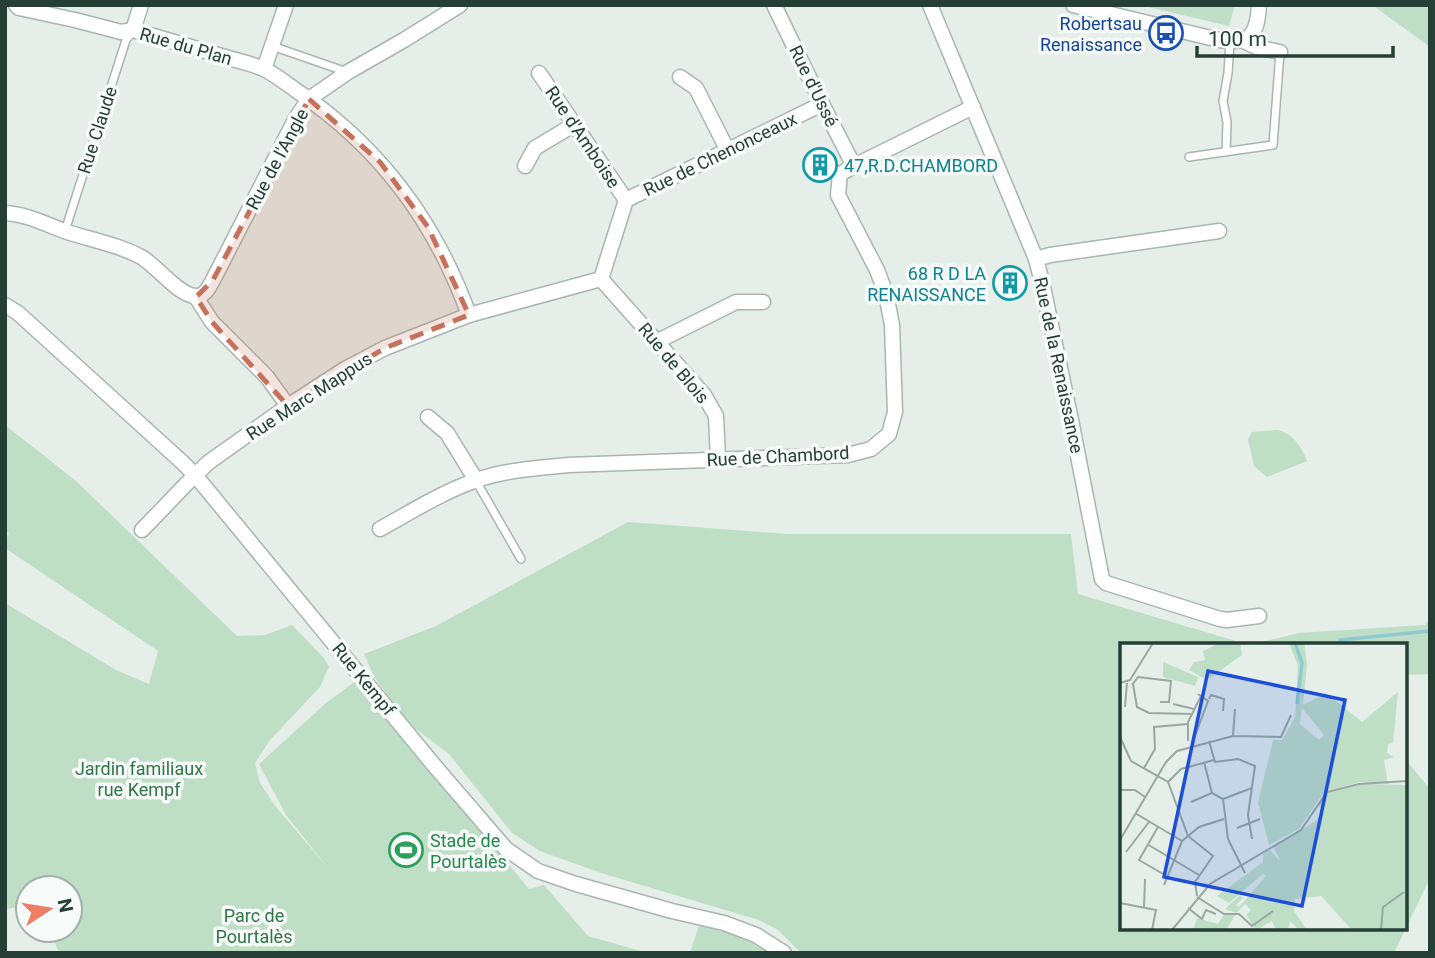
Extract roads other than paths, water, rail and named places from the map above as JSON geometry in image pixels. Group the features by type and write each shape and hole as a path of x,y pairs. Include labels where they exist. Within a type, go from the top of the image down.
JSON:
{"street":[{"path":"5,9 9,5"},
{"name":"Rue du Plan","path":"16,5 19,8 121,32 133,30 264,69 309,99 370,152 407,195 446,260 469,315"},
{"path":"133,30 141,5"},
{"path":"264,69 286,5"},
{"name":"Rue de l'Angle","path":"196,297 204,294 214,280 296,118 309,99 348,72 460,5"},
{"name":"Rue d'Ussé","path":"774,5 854,166"},
{"name":"Rue de la Renaissance","path":"930,5 1036,259 1102,579 1106,583 1220,620 1259,615"},
{"path":"1073,5 1280,52"},
{"path":"1237,41 1251,36 1259,5"},
{"name":"Rue d'Amboise","path":"540,73 626,200"},
{"path":"680,77 696,89 728,151"},
{"name":"Rue de Chenonceaux","path":"601,279 626,200 822,104"},
{"path":"854,166 973,107"},
{"path":"525,166 535,148 575,124"},
{"name":"Rue de Chambord","path":"380,529 439,496 476,481 531,468 849,455 871,449 889,434 895,412 892,325 886,294 877,270 838,195 840,174 854,166"},
{"path":"5,213 26,216 134,253 146,260 173,284 196,297 212,322 267,377 288,406"},
{"path":"1036,259 1219,231"},
{"path":"469,315 601,279"},
{"name":"Rue de Blois","path":"601,279 710,404 716,416 718,459"},
{"path":"656,342 736,302 762,302"},
{"name":"Rue Kempf","path":"5,304 195,475 506,849 538,871 672,911 723,923 756,935 784,953"},
{"name":"Rue Marc Mappus","path":"142,530 209,463 288,406 345,369 385,348 469,315"},
{"path":"428,417 447,433 476,481"}],"lane":[{"name":"Rue Claude","path":"64,231 126,40 133,30"},
{"path":"1226,152 1227,122 1223,101 1237,41"},
{"path":"272,46 348,72"},
{"path":"1189,157 1273,145 1280,52"},
{"path":"476,481 521,559"}],"waterway":[{"path":"1340,640 1430,631"}],"place":[{"name":"Robertsau Renaissance","path":"1166,33"},
{"name":"47,R.D.CHAMBORD","path":"820,165"},
{"name":"68 R D LA RENAISSANCE","path":"1010,283"},
{"name":"Stade de Pourtalès","path":"406,850"}],"park label":[{"name":"Jardin familiaux rue Kempf","path":"139,778"},
{"name":"Parc de Pourtalès","path":"254,925"}]}
